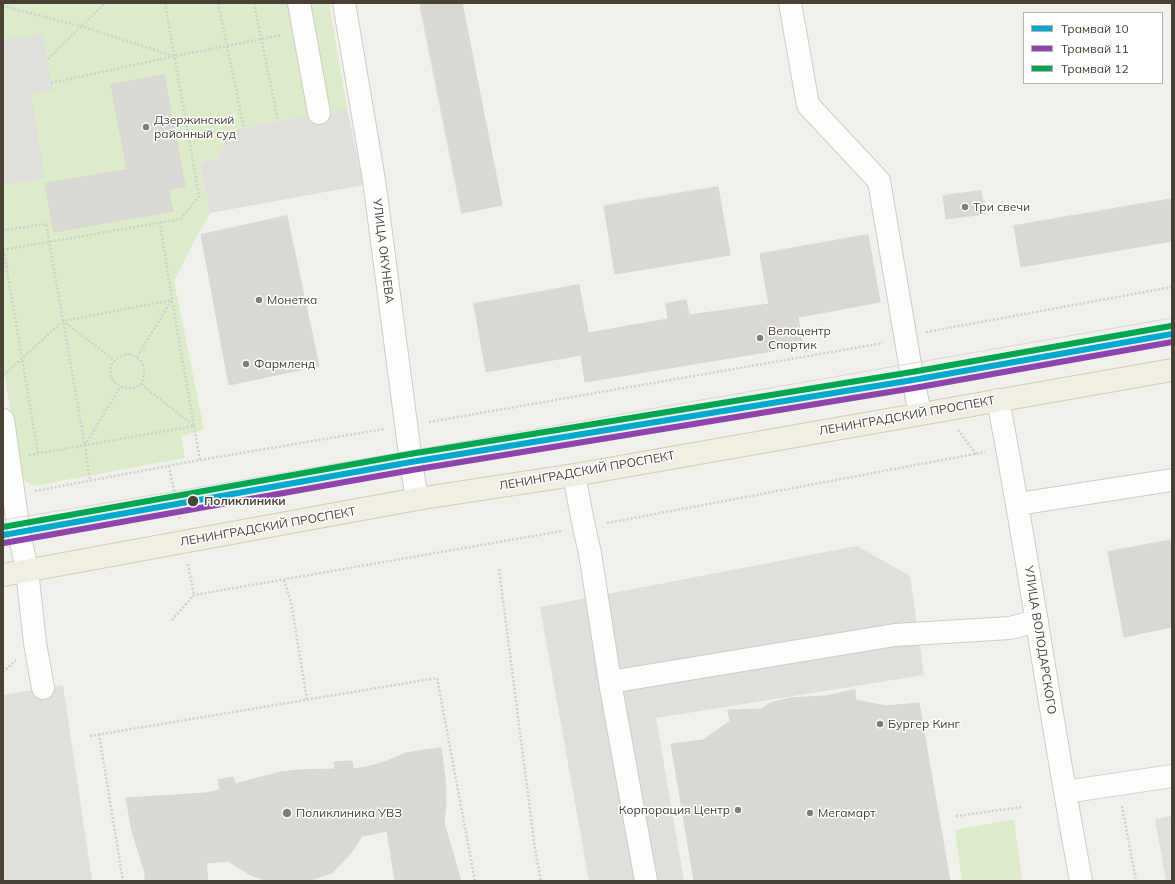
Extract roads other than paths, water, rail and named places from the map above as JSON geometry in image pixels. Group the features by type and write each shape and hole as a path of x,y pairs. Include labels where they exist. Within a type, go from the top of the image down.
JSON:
{"main road":[{"name":"ЛЕНИНГРАДСКИЙ ПРОСПЕКТ","path":"3,574 417,500 574,475 1172,370"}],"street":[{"path":"299,3 319,113"},
{"name":"УЛИЦА ОКУНЕВА","path":"344,3 374,180 417,500"},
{"path":"790,3 808,105 879,181 920,414"},
{"name":"УЛИЦА ВОЛОДАРСКОГО","path":"998,400 1018,504 1064,792 1081,881"},
{"path":"3,420 27,570 35,643 43,688"},
{"path":"574,475 590,553 610,682 646,881"},
{"path":"1018,504 1172,480"},
{"path":"610,682 895,635 1010,628 1037,621"},
{"path":"1064,792 1172,776"}],"tram line":[{"path":"3,520 207,486 1172,318"},
{"name":"12","path":"3,527 410,454 912,372 1171,326"},
{"name":"10","path":"3,535 411,462 913,380 1172,334"},
{"name":"11","path":"4,543 412,470 914,388 1172,342"}],"place":[{"name":"Дзержинский районный суд","path":"146,127"},
{"name":"Три свечи","path":"965,207"},
{"name":"Монетка","path":"259,300"},
{"name":"Велоцентр Спортик","path":"760,338"},
{"name":"Фармленд","path":"246,364"},
{"name":"Поликлиники","path":"193,501"},
{"name":"Бургер Кинг","path":"880,724"},
{"name":"Корпорация Центр","path":"738,810"},
{"name":"Поликлиника УВЗ","path":"287,813"},
{"name":"Мегамарт","path":"810,813"}]}
